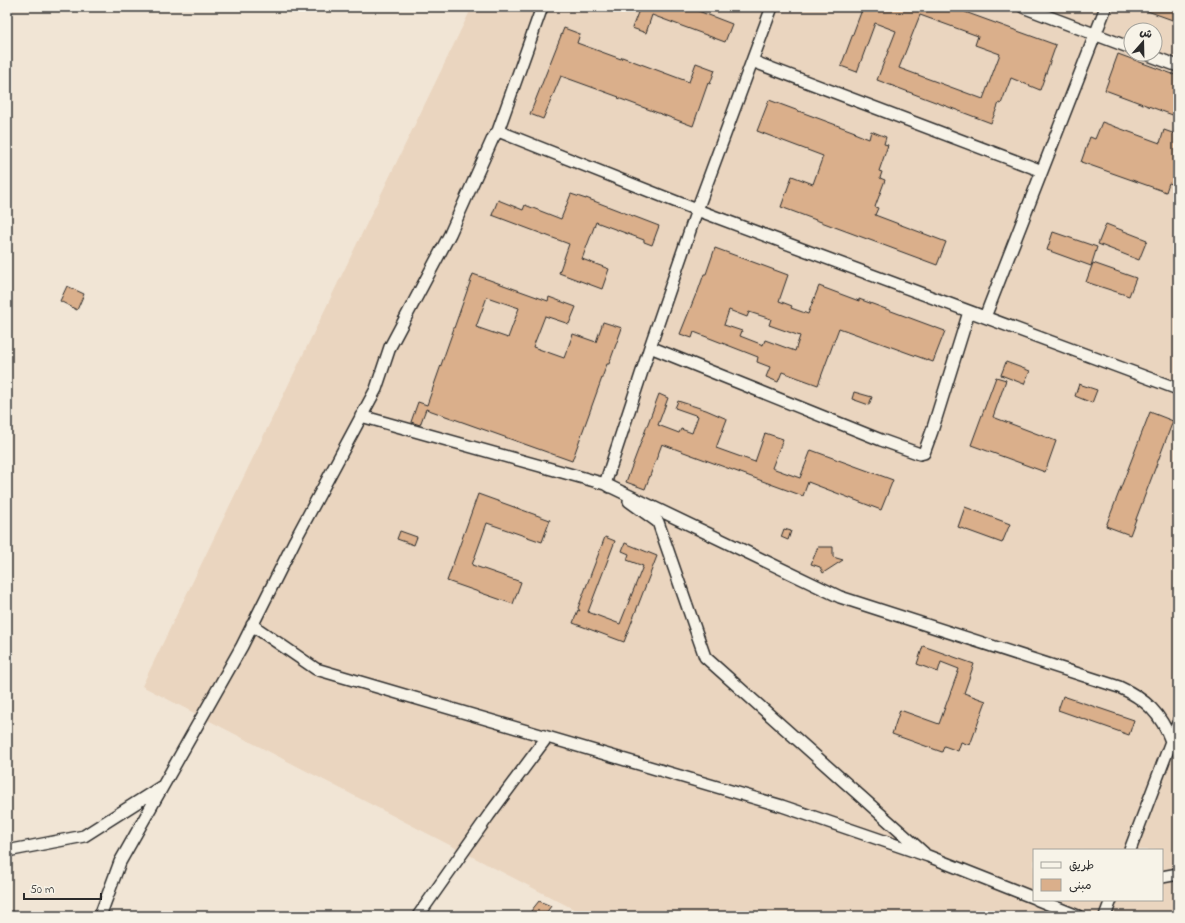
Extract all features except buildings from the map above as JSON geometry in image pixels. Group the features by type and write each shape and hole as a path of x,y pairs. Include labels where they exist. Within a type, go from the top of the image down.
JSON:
{"street":[{"path":"100,916 120,862 238,653 295,540 376,389 390,347 450,234 492,138 498,131 542,7"},
{"path":"605,484 697,210 772,7"},
{"path":"1023,7 1123,45"},
{"path":"985,317 1106,7"},
{"path":"1163,60 1178,66"},
{"path":"752,61 1042,171"},
{"path":"498,131 697,210 1178,389"},
{"path":"650,347 881,440 920,454 924,453 932,431 969,312"},
{"path":"361,416 605,484 840,597 1119,687 1141,699 1153,709 1164,724 1171,742"},
{"path":"605,484 658,522 705,657 928,856"},
{"path":"252,625 316,669 782,806 928,856 1033,898"},
{"path":"1130,849 1178,723"},
{"path":"418,916 489,815 547,737"},
{"path":"7,851 84,836 163,786"},
{"path":"1163,877 1178,874"},
{"path":"1040,901 1078,916"},
{"path":"1105,916 1111,901"}],"shaded area":[{"path":"472,7 1178,7 1178,916 587,916 142,686"}]}
